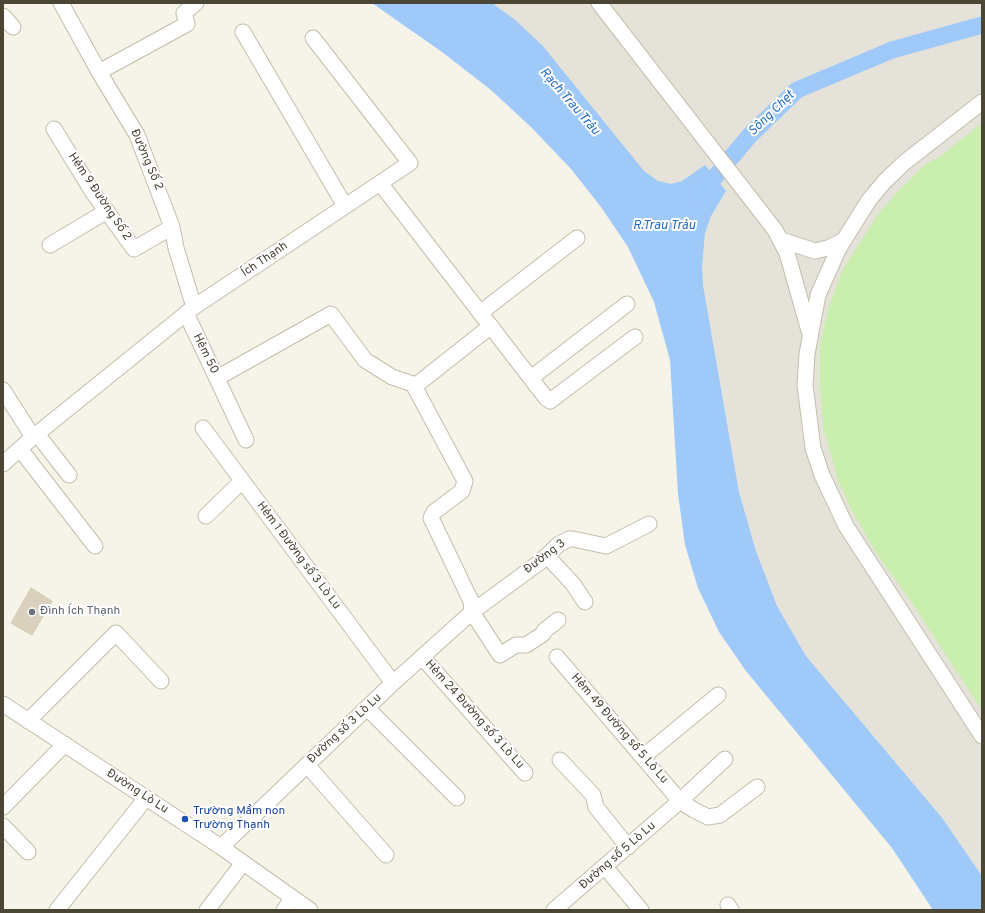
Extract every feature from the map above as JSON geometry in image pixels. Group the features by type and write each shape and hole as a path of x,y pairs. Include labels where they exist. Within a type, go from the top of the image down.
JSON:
{"street":[{"name":"Đường Số 2","path":"61,3 99,72 137,135 172,227 190,310"},
{"path":"99,72 187,24 184,13 196,3"},
{"path":"599,3 741,184 775,230 787,253 810,333"},
{"path":"243,32 345,206"},
{"name":"Ích Thạnh","path":"3,464 35,435 190,310 410,163 313,38"},
{"path":"982,102 905,162 885,181 869,200 844,240 818,295 810,333 805,385 813,448 822,475 846,526 982,736"},
{"name":"Hẻm 9 Đường Số 2","path":"54,129 106,211 134,249 172,227"},
{"path":"380,183 546,398 552,401 636,337"},
{"path":"50,245 106,211"},
{"path":"480,313 577,238"},
{"path":"781,240 815,250 828,248 844,240"},
{"path":"531,378 627,304"},
{"name":"Hẻm 50","path":"190,310 224,396 246,440"},
{"path":"217,378 330,314 365,360 392,377 415,386 465,481 462,491 434,512 431,518 471,601 472,612 500,655 516,645 526,645 543,634 544,631 558,620"},
{"path":"415,386 491,326"},
{"path":"3,390 35,435 69,475"},
{"name":"Hẻm 1 Đường số 3 Lò Lu","path":"203,428 393,683"},
{"path":"20,449 95,546"},
{"path":"206,516 242,481"},
{"name":"Đường 3","path":"472,612 547,556 559,544 570,539 606,546 649,524"},
{"path":"547,556 562,571 585,602"},
{"name":"Đường số 3 Lò Lu","path":"222,847 307,765 368,709 393,683 423,658 472,612"},
{"path":"28,721 116,633 161,680"},
{"name":"Hẻm 49 Đường số 5 Lò Lu","path":"557,657 644,756 680,801"},
{"name":"Hẻm 24 Đường số 3 Lò Lu","path":"423,658 525,772"},
{"path":"644,756 718,695"},
{"path":"368,709 458,798"},
{"name":"Đường Lò Lu","path":"6,710 28,721 65,744 222,847 243,863 288,904 310,910"},
{"path":"3,807 65,744"},
{"name":"Đường số 5 Lò Lu","path":"554,910 680,801 724,759"},
{"path":"560,760 593,795 596,807 628,846"},
{"path":"307,765 386,855"},
{"path":"680,801 705,816 717,816 724,813 757,787"},
{"path":"58,910 146,798"},
{"path":"3,826 28,852"},
{"path":"207,910 243,863"},
{"path":"605,867 641,910"}],"shaded area":[{"path":"492,3 982,3 982,876 943,819 806,656 777,606 756,551 739,492 703,285 515,20"}],"green space":[{"path":"982,123 982,710 910,600 877,554 851,509 838,480 823,427 820,385 820,344 829,306 843,269 879,213 900,189 926,164 941,156"}],"water":[{"name":"R.Trau Trảu","path":"372,3 492,3 514,19 542,45 644,171 658,181 671,184 682,181 705,165 726,191 711,216 705,233 702,267 703,285 739,492 756,551 777,606 806,656 943,819 982,876 982,910 933,910 892,848 746,671 719,632 698,588 685,545 678,494 670,360 654,302 628,247 601,207 571,169 532,128 491,90 442,52"}],"building":[{"name":"Đình Ích Thạnh","path":"31,588 52,601 32,635 11,623"}],"waterway":[{"name":"Sông Chẹt","path":"700,195 750,135 797,90 892,50 982,25"}],"place":[{"name":"Đình Ích Thạnh","path":"32,612"},
{"name":"Trường Mầm non Trường Thạnh","path":"185,819"}],"water label":[{"name":"Rạch Trau Trảu","path":"569,102"}]}
